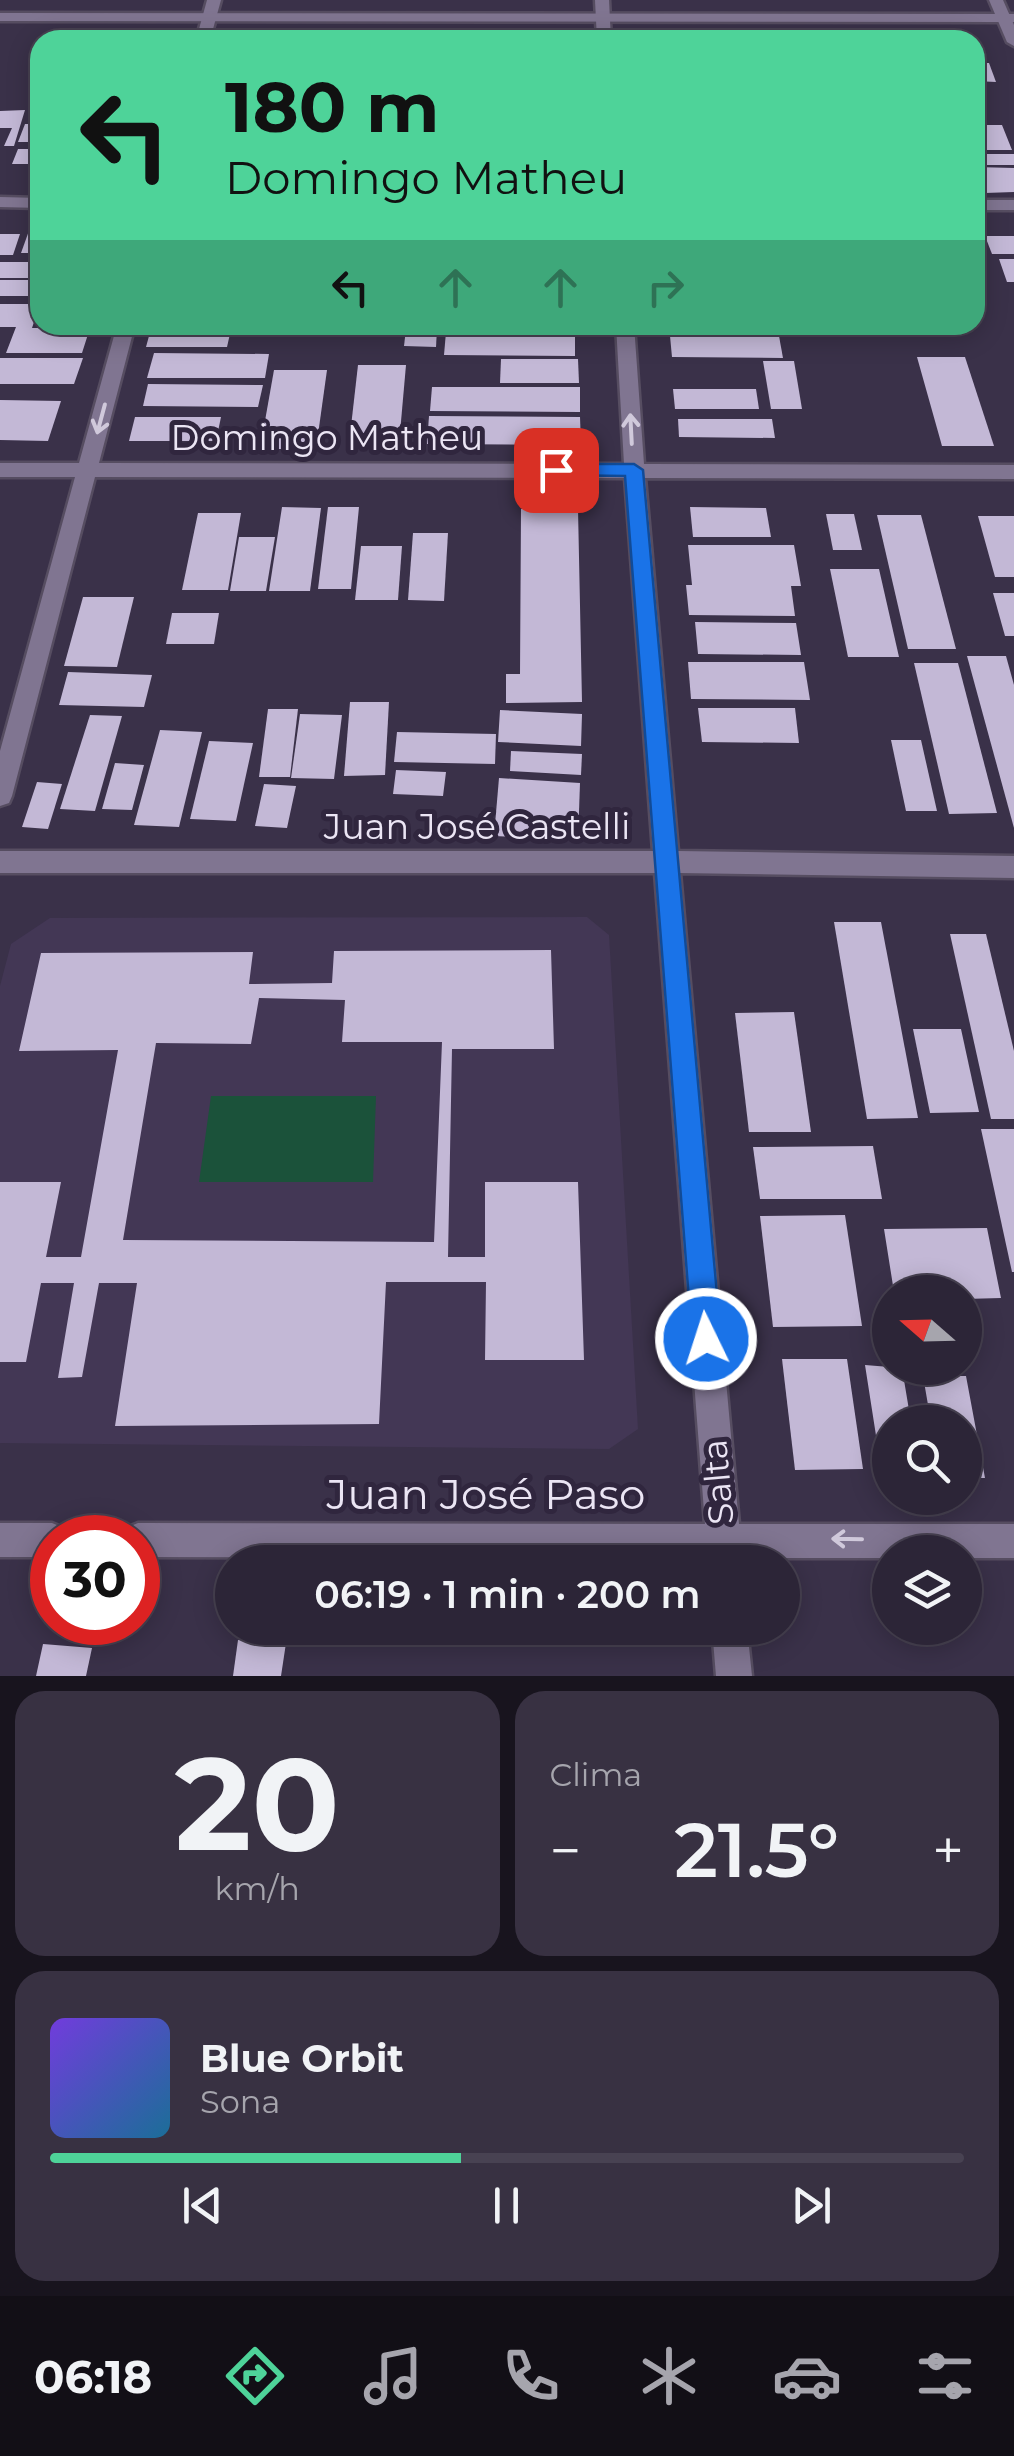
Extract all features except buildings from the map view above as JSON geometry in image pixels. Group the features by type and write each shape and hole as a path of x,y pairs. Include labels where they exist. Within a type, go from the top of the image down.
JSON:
{"street":[{"path":"206,29 214,0"},
{"path":"602,0 604,29"},
{"path":"103,30 1011,28 996,0"},
{"path":"0,17 206,29"},
{"path":"0,31 30,31"},
{"path":"0,202 30,202"},
{"path":"985,205 1014,205"},
{"path":"0,796 123,335"},
{"name":"Salta","path":"626,335 724,1545"},
{"name":"Domingo Matheu","path":"0,470 1014,472"},
{"name":"Juan José Castelli","path":"0,862 668,862 1014,867"},
{"path":"0,1540 30,1540"},
{"name":"Juan José Paso","path":"160,1540 431,1545"},
{"name":"Juan José Paso","path":"800,1548 1014,1541"},
{"path":"731,1645 734,1676"}],"shaded area":[{"path":"587,917 609,935 638,1429 609,1449 0,1443 0,986 11,944 50,918"}],"green space":[{"path":"211,1096 376,1096 373,1182 199,1182"}],"route":[{"path":"556,470 634,470 706,1339"}]}
